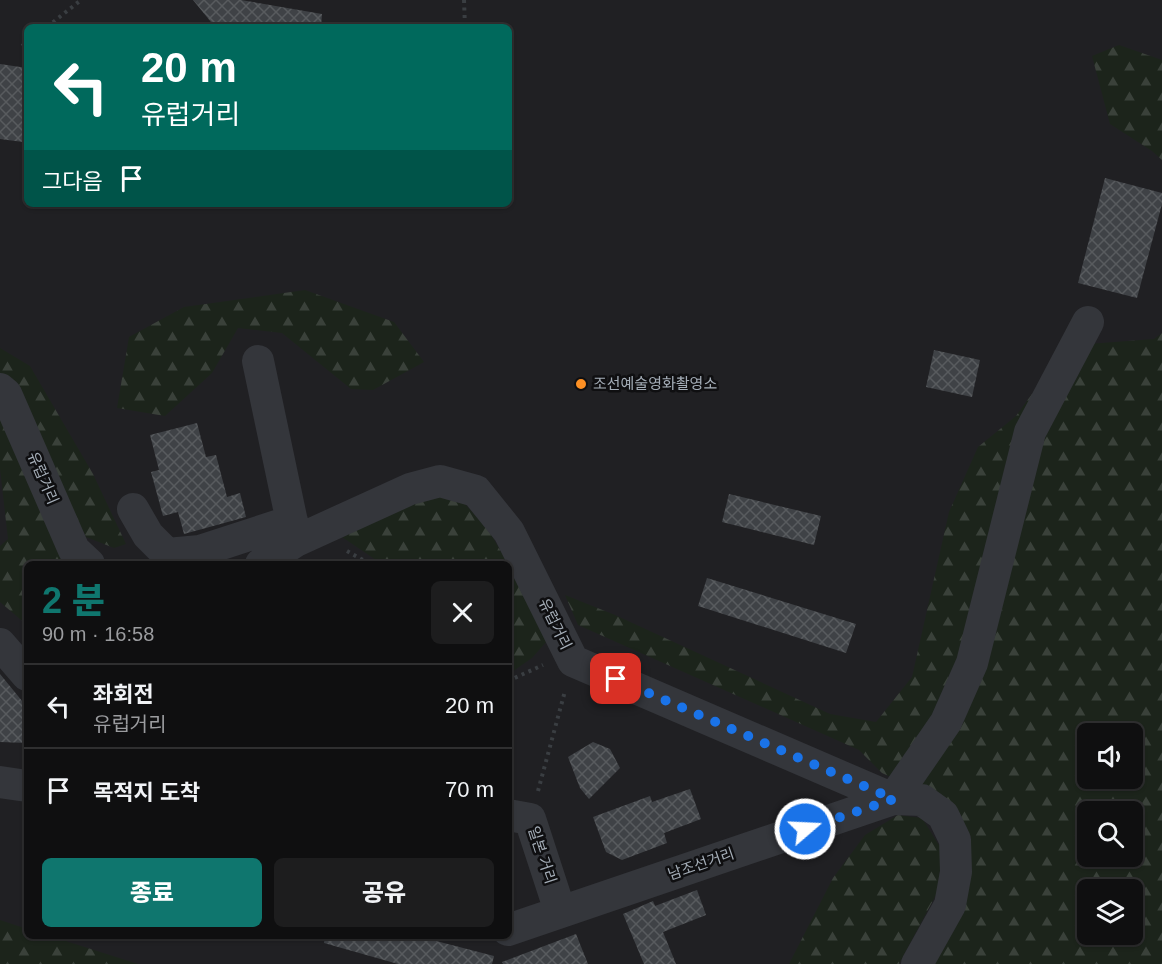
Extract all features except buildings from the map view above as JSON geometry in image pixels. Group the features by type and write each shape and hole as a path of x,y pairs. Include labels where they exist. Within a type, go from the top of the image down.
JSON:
{"lane":[{"path":"894,799 946,722 972,663 1030,432 1088,322"},
{"path":"133,509 148,535 167,554 200,551 294,531 258,362"},
{"name":"유럽거리","path":"0,389 6,394 28,441 74,550 86,561"},
{"name":"유럽거리","path":"264,561 294,531 410,489 440,481 476,491 509,532 573,661 894,799"},
{"path":"0,644 24,672"},
{"path":"0,782 24,786"},
{"path":"894,799 922,800 943,815 955,840 956,872 950,905 917,964"},
{"name":"남조선거리","path":"512,929 894,799"},
{"name":"일본 거리","path":"519,817 560,911"}],"path":[{"path":"51,24 81,0"},
{"path":"464,0 465,24"},
{"path":"512,679 539,666 573,661 519,817"}],"shaded area":[{"name":"조선예술영화촬영소","path":"0,0 1162,0 1162,964 0,964"}],"green space":[{"path":"1119,45 1162,60 1162,160 1110,124 1092,56"},
{"path":"305,290 394,322 424,362 373,390 351,389 282,333 238,328 212,373 165,416 117,408 129,337 184,307"},
{"path":"1162,333 1162,964 928,964 967,864 919,790 882,773 859,750 578,625 565,595 615,615 830,714 876,722 912,677 949,512 978,447 1016,416 1058,358 1088,344 1154,339"},
{"path":"0,348 30,366 93,474 126,544 114,548 86,537 0,378"},
{"path":"0,416 75,561 24,561 24,622 0,602 0,546 8,539 0,469"},
{"path":"435,493 464,503 488,529 506,561 378,561 339,535"},
{"path":"512,574 547,641 532,658 512,672"},
{"path":"898,815 922,818 942,850 938,891 899,964 789,964 833,878 865,835"},
{"path":"0,920 24,928 24,939 59,939 138,964 0,964"}],"place":[{"name":"조선예술영화촬영소","path":"581,384"}],"route":[{"path":"616,679 894,799 805,829"}]}
